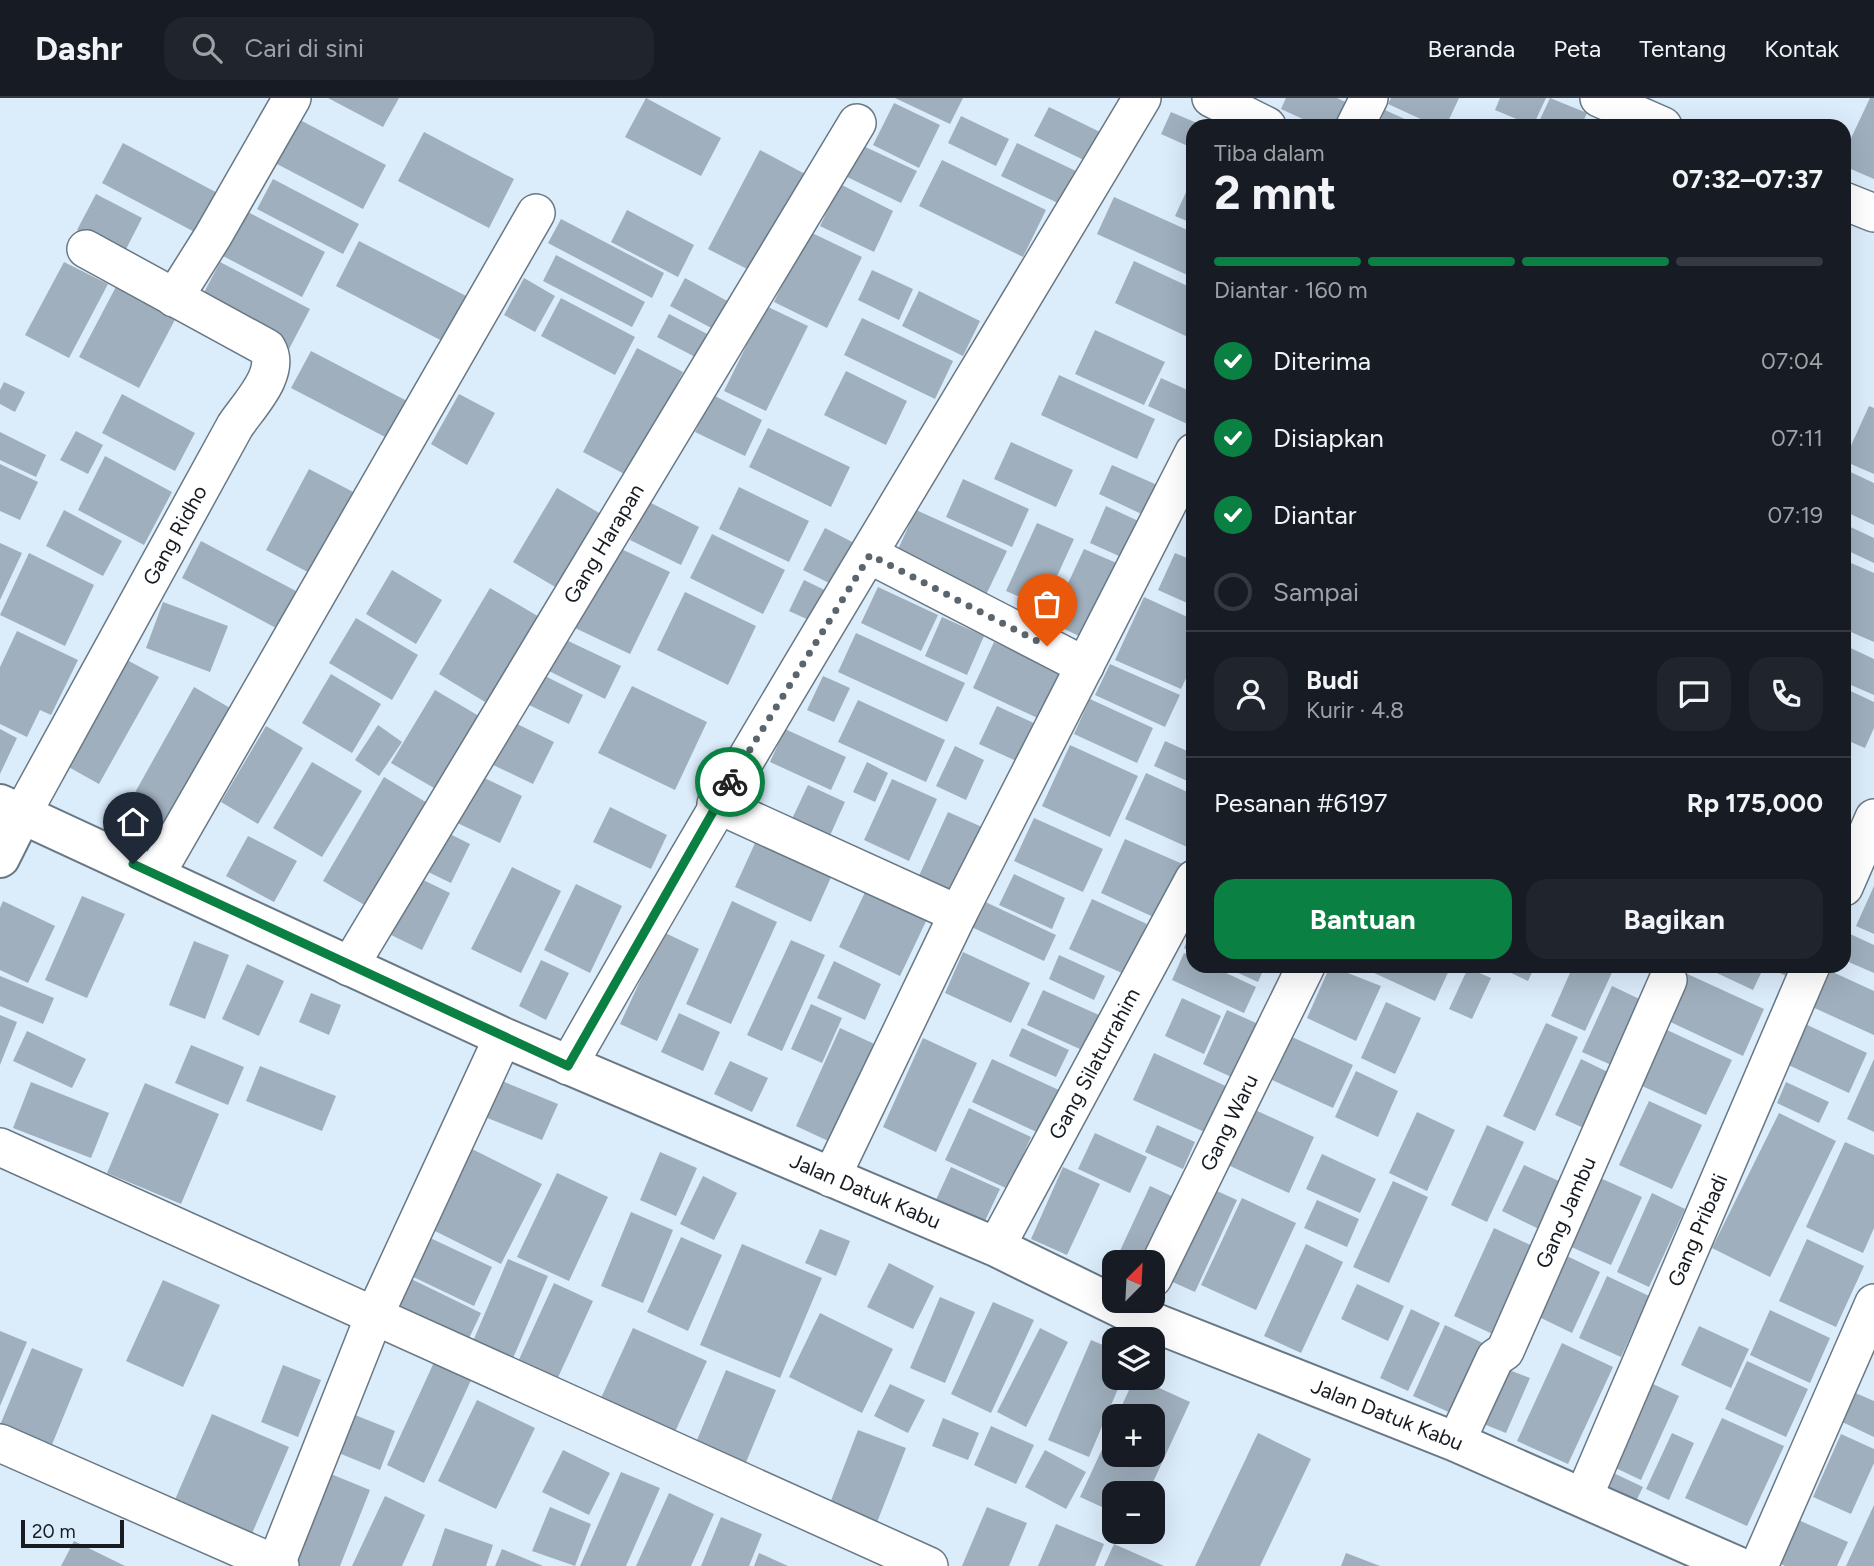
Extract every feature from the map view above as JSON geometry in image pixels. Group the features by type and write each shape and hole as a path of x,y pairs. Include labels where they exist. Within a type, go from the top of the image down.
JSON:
{"street":[{"path":"174,298 292,98"},
{"path":"568,1066 716,804 870,555 1142,98"},
{"path":"1211,98 1253,119"},
{"path":"1358,119 1369,98"},
{"path":"1601,109 1637,119"},
{"name":"Gang Harapan","path":"349,967 856,123"},
{"path":"1851,204 1874,213"},
{"path":"156,874 536,213"},
{"name":"Gang Ridho","path":"11,809 235,426 268,376 272,364 267,348 86,249"},
{"path":"831,1178 958,914 1186,468"},
{"path":"870,555 1085,666"},
{"path":"716,804 958,914"},
{"path":"0,858 11,809"},
{"name":"Jalan Datuk Kabu","path":"11,809 568,1066 1102,1292"},
{"path":"1851,871 1874,818"},
{"name":"Gang Silaturrahim","path":"996,1247 1186,894"},
{"name":"Gang Waru","path":"1166,1251 1303,973"},
{"name":"Gang Pribadi","path":"1584,1496 1808,973"},
{"name":"Gang Jambu","path":"1456,1442 1496,1358 1505,1351 1668,979"},
{"path":"0,1443 278,1565 375,1314 503,1037"},
{"path":"0,1147 929,1566"},
{"path":"1759,1566 1874,1303"},
{"name":"Jalan Datuk Kabu","path":"1151,1313 1584,1496 1737,1566"}],"building":[{"path":"328,98 399,98 383,127"},
{"path":"646,98 721,138 701,176 625,137"},
{"path":"895,98 963,98 950,124"},
{"path":"1286,98 1337,98 1354,106 1348,119 1303,119 1281,109"},
{"path":"1391,98 1459,98 1449,119 1421,119 1388,104"},
{"path":"1500,98 1546,98 1536,119 1516,119 1495,110"},
{"path":"1550,98 1587,113 1584,119 1540,119"},
{"path":"1870,98 1874,98 1874,179 1851,169 1851,138"},
{"path":"894,103 940,125 919,168 873,145"},
{"path":"1049,107 1104,134 1090,163 1034,136"},
{"path":"1385,110 1405,119 1381,119"},
{"path":"1171,112 1188,119 1186,145 1161,134"},
{"path":"961,116 1009,139 996,166 948,143"},
{"path":"300,120 386,165 363,209 277,164"},
{"path":"424,132 514,179 489,228 398,181"},
{"path":"123,143 225,197 204,237 102,183"},
{"path":"1017,143 1078,172 1062,205 1001,176"},
{"path":"859,144 917,171 901,203 843,175"},
{"path":"760,150 805,174 753,272 708,249"},
{"path":"942,160 1046,210 1023,257 919,206"},
{"path":"273,179 359,224 343,254 257,209"},
{"path":"840,184 893,211 874,252 820,226"},
{"path":"1186,192 1186,221 1175,216"},
{"path":"96,194 142,218 123,255 77,230"},
{"path":"1114,197 1186,229 1186,274 1097,234"},
{"path":"627,210 694,245 678,277 611,242"},
{"path":"246,211 325,252 302,297 223,256"},
{"path":"561,219 664,273 652,298 548,243"},
{"path":"808,231 862,257 827,328 774,302"},
{"path":"359,241 472,299 448,344 336,286"},
{"path":"556,255 645,302 632,327 543,281"},
{"path":"1134,261 1186,285 1186,336 1115,303"},
{"path":"64,262 108,284 69,358 25,335"},
{"path":"220,262 310,309 289,349 199,302"},
{"path":"872,270 913,289 899,320 858,300"},
{"path":"524,278 555,296 535,332 504,315"},
{"path":"685,278 731,303 717,331 670,306"},
{"path":"119,281 179,312 139,388 79,357"},
{"path":"919,291 980,321 963,356 902,326"},
{"path":"561,298 635,337 615,375 541,336"},
{"path":"766,306 808,326 766,411 724,391"},
{"path":"669,314 713,337 701,360 657,337"},
{"path":"862,318 953,361 935,399 844,355"},
{"path":"1095,330 1165,362 1144,405 1075,374"},
{"path":"637,348 683,372 628,476 583,452"},
{"path":"311,351 409,402 389,439 291,388"},
{"path":"846,371 907,401 886,445 824,415"},
{"path":"1059,375 1155,419 1137,459 1041,415"},
{"path":"1161,378 1186,389 1186,423 1148,406"},
{"path":"4,382 25,392 15,412 0,404 0,390"},
{"path":"122,394 195,433 175,471 102,433"},
{"path":"459,394 495,413 467,465 431,444"},
{"path":"713,395 762,420 745,456 695,432"},
{"path":"1869,406 1874,408 1874,474 1851,464 1851,446"},
{"path":"768,428 850,467 831,507 749,467"},
{"path":"76,431 103,445 88,474 60,460"},
{"path":"0,432 46,455 36,477 0,460"},
{"path":"1011,442 1073,470 1056,507 994,479"},
{"path":"105,456 172,492 144,545 78,510"},
{"path":"0,464 38,482 20,520 0,511"},
{"path":"1112,465 1164,488 1150,518 1099,494"},
{"path":"309,469 361,496 319,578 266,550"},
{"path":"1851,472 1874,483 1874,525 1851,514"},
{"path":"963,479 1029,509 1012,547 946,517"},
{"path":"739,487 809,521 789,562 719,529"},
{"path":"557,488 606,517 562,591 513,562"},
{"path":"649,502 699,527 681,565 630,540"},
{"path":"1106,506 1147,525 1130,561 1090,543"},
{"path":"64,510 122,541 103,576 46,546"},
{"path":"916,510 1007,551 984,599 894,558"},
{"path":"1037,523 1074,539 1043,607 1006,591"},
{"path":"1851,527 1874,538 1874,563 1851,552"},
{"path":"825,528 864,548 843,590 803,570"},
{"path":"712,534 785,570 763,614 690,578"},
{"path":"201,541 296,591 276,628 182,578"},
{"path":"0,543 22,553 0,600"},
{"path":"615,546 670,572 630,654 575,628"},
{"path":"1084,549 1119,564 1085,639 1050,622"},
{"path":"29,553 94,585 65,646 0,615"},
{"path":"1175,553 1186,558 1186,602 1158,590"},
{"path":"1851,563 1874,573 1874,642 1851,632"},
{"path":"392,570 442,600 416,644 366,614"},
{"path":"804,580 835,595 820,625 789,611"},
{"path":"878,587 938,615 921,651 861,623"},
{"path":"490,588 541,618 490,705 439,674"},
{"path":"685,592 756,626 728,685 657,650"},
{"path":"1144,597 1186,616 1186,678 1181,689 1115,660"},
{"path":"163,602 228,626 210,672 146,648"},
{"path":"942,617 984,636 967,675 925,656"},
{"path":"356,618 418,655 392,700 329,663"},
{"path":"17,631 78,660 51,715 40,710 27,737 0,724 0,667"},
{"path":"856,633 965,683 947,722 838,672"},
{"path":"562,638 621,666 605,699 547,670"},
{"path":"994,642 1065,674 1044,721 973,688"},
{"path":"1851,648 1874,659 1874,695 1851,685"},
{"path":"125,659 159,677 99,784 65,765"},
{"path":"1110,664 1180,695 1165,727 1095,695"},
{"path":"331,674 381,704 352,753 302,723"},
{"path":"541,674 583,695 569,724 527,704"},
{"path":"823,676 850,688 834,722 807,710"},
{"path":"632,686 707,722 675,790 598,753"},
{"path":"194,687 237,712 171,830 128,805"},
{"path":"435,690 489,722 446,795 391,763"},
{"path":"1851,691 1874,702 1874,728 1865,748 1851,742"},
{"path":"1090,699 1153,728 1137,763 1074,734"},
{"path":"858,700 945,740 926,782 838,742"},
{"path":"997,706 1038,725 1021,763 979,744"},
{"path":"511,721 554,742 533,784 491,764"},
{"path":"378,725 402,742 379,776 355,760"},
{"path":"266,726 303,748 258,824 221,802"},
{"path":"0,729 17,738 0,774"},
{"path":"785,729 846,757 831,790 770,762"},
{"path":"1165,741 1186,750 1186,780 1154,766"},
{"path":"1070,745 1138,776 1110,837 1042,806"},
{"path":"955,746 984,760 966,800 936,786"},
{"path":"312,762 362,791 322,857 273,828"},
{"path":"867,762 888,773 875,802 853,792"},
{"path":"474,773 522,796 500,843 451,820"},
{"path":"1146,773 1186,791 1186,846 1125,819"},
{"path":"384,777 429,804 368,907 323,881"},
{"path":"892,779 937,799 909,861 864,840"},
{"path":"808,785 845,802 828,840 790,823"},
{"path":"610,807 667,835 651,869 593,842"},
{"path":"948,812 982,827 951,892 918,878"},
{"path":"1034,818 1103,849 1083,892 1014,861"},
{"path":"438,828 470,844 451,883 420,868"},
{"path":"248,836 297,861 274,902 226,876"},
{"path":"1125,839 1185,865 1160,920 1101,893"},
{"path":"756,841 832,875 811,922 735,887"},
{"path":"512,867 561,891 521,973 471,949"},
{"path":"1014,874 1065,898 1052,929 999,905"},
{"path":"413,875 450,893 422,950 385,932"},
{"path":"576,884 622,906 590,973 544,950"},
{"path":"1874,886 1874,934 1856,926"},
{"path":"867,888 928,917 900,976 839,947"},
{"path":"82,896 125,914 87,998 45,980"},
{"path":"977,898 1056,935 1044,961 965,924"},
{"path":"1092,899 1147,924 1124,974 1069,949"},
{"path":"3,901 55,926 28,983 0,970 0,908"},
{"path":"732,901 777,922 731,1024 686,1004"},
{"path":"663,932 699,949 657,1041 620,1024"},
{"path":"1851,934 1874,945 1874,973 1851,963"},
{"path":"791,940 825,955 782,1051 747,1035"},
{"path":"194,941 229,955 205,1019 169,1005"},
{"path":"963,952 1030,983 1011,1023 945,993"},
{"path":"1184,953 1186,973 1226,973 1256,987 1244,1013 1172,980"},
{"path":"1059,955 1105,976 1094,1000 1049,979"},
{"path":"541,960 569,973 546,1020 519,1006"},
{"path":"834,961 881,984 865,1020 817,998"},
{"path":"247,964 284,981 259,1036 222,1019"},
{"path":"1238,973 1262,973 1258,982"},
{"path":"1327,973 1348,973 1381,986 1356,1041 1307,1018"},
{"path":"1374,973 1448,973 1435,1001"},
{"path":"1466,973 1480,973 1491,978 1472,1019 1449,1009"},
{"path":"1511,973 1532,973 1528,981"},
{"path":"1570,973 1612,973 1585,1031 1551,1016"},
{"path":"1683,973 1764,1009 1743,1056 1662,1018"},
{"path":"1717,973 1761,973 1753,990"},
{"path":"1824,973 1835,973 1874,991 1874,1035 1810,1006"},
{"path":"0,976 54,998 43,1024 0,1006"},
{"path":"1612,986 1648,1003 1618,1068 1582,1052"},
{"path":"1043,990 1099,1015 1082,1050 1027,1025"},
{"path":"311,993 341,1005 329,1035 299,1022"},
{"path":"1182,998 1221,1016 1204,1054 1165,1036"},
{"path":"1386,1002 1421,1018 1395,1074 1361,1058"},
{"path":"811,1004 842,1018 822,1063 791,1049"},
{"path":"1227,1010 1265,1027 1240,1081 1203,1064"},
{"path":"679,1013 720,1032 703,1071 661,1052"},
{"path":"0,1015 17,1022 0,1065"},
{"path":"1801,1022 1867,1053 1849,1093 1782,1062"},
{"path":"1546,1023 1578,1037 1535,1131 1503,1116"},
{"path":"840,1028 883,1048 839,1146 796,1126"},
{"path":"1022,1028 1069,1050 1056,1077 1009,1056"},
{"path":"1667,1030 1732,1060 1706,1115 1642,1086"},
{"path":"27,1031 86,1059 72,1088 13,1061"},
{"path":"1290,1036 1353,1065 1333,1108 1270,1079"},
{"path":"923,1038 977,1063 936,1152 883,1127"},
{"path":"191,1045 244,1067 228,1105 175,1083"},
{"path":"1154,1053 1230,1088 1209,1134 1133,1100"},
{"path":"992,1059 1061,1091 1041,1134 972,1102"},
{"path":"1581,1059 1614,1075 1588,1130 1555,1115"},
{"path":"1874,1059 1874,1132 1847,1119"},
{"path":"730,1061 768,1078 752,1112 714,1094"},
{"path":"260,1066 336,1096 322,1131 246,1101"},
{"path":"1356,1071 1398,1091 1378,1137 1335,1117"},
{"path":"490,1076 558,1104 542,1140 475,1113"},
{"path":"31,1082 109,1113 91,1158 13,1128"},
{"path":"1786,1082 1829,1102 1819,1123 1777,1103"},
{"path":"145,1083 219,1114 181,1204 107,1173"},
{"path":"1649,1101 1702,1125 1672,1189 1619,1165"},
{"path":"969,1108 1031,1137 1008,1189 945,1160"},
{"path":"1253,1109 1314,1137 1289,1193 1228,1165"},
{"path":"1417,1112 1455,1130 1427,1191 1389,1173"},
{"path":"1779,1113 1836,1141 1770,1277 1712,1248"},
{"path":"1157,1125 1195,1142 1183,1169 1145,1152"},
{"path":"1487,1125 1524,1142 1487,1222 1451,1205"},
{"path":"1095,1133 1147,1157 1130,1193 1078,1169"},
{"path":"1845,1142 1874,1155 1874,1228 1863,1253 1806,1227"},
{"path":"468,1147 542,1184 501,1264 427,1227"},
{"path":"660,1152 697,1168 676,1216 640,1200"},
{"path":"1322,1154 1376,1179 1360,1213 1306,1189"},
{"path":"1524,1165 1561,1182 1539,1229 1502,1211"},
{"path":"951,1167 1000,1189 983,1225 935,1202"},
{"path":"1063,1167 1100,1184 1067,1255 1031,1239"},
{"path":"557,1173 608,1197 569,1281 517,1257"},
{"path":"703,1176 737,1193 714,1240 680,1224"},
{"path":"1598,1177 1642,1197 1611,1265 1567,1245"},
{"path":"1393,1181 1428,1197 1389,1283 1353,1267"},
{"path":"1150,1186 1178,1199 1155,1250 1120,1250"},
{"path":"1208,1187 1237,1200 1195,1292 1166,1279"},
{"path":"1652,1193 1685,1209 1649,1287 1617,1272"},
{"path":"1242,1198 1296,1223 1256,1310 1201,1285"},
{"path":"1317,1200 1359,1219 1347,1247 1304,1228"},
{"path":"631,1212 673,1230 643,1303 601,1286"},
{"path":"1494,1228 1539,1249 1499,1337 1454,1316"},
{"path":"820,1229 850,1241 836,1276 805,1263"},
{"path":"426,1236 492,1267 474,1306 407,1274"},
{"path":"681,1237 722,1255 688,1331 647,1312"},
{"path":"1807,1239 1864,1266 1836,1327 1779,1301"},
{"path":"742,1244 822,1278 780,1378 700,1345"},
{"path":"1306,1244 1343,1262 1301,1353 1264,1336"},
{"path":"1567,1256 1600,1272 1572,1333 1539,1317"},
{"path":"508,1259 548,1276 508,1370 468,1353"},
{"path":"889,1263 934,1286 913,1329 867,1307"},
{"path":"399,1273 481,1313 463,1351 381,1312"},
{"path":"1607,1276 1649,1296 1621,1357 1579,1338"},
{"path":"163,1280 220,1305 183,1387 126,1361"},
{"path":"554,1283 593,1301 555,1384 516,1366"},
{"path":"1357,1284 1404,1306 1388,1341 1341,1319"},
{"path":"940,1297 975,1312 945,1383 910,1368"},
{"path":"993,1302 1034,1320 991,1413 951,1394"},
{"path":"1411,1309 1440,1323 1408,1391 1380,1378"},
{"path":"1770,1310 1830,1338 1810,1383 1750,1355"},
{"path":"820,1313 893,1349 862,1413 789,1377"},
{"path":"1445,1325 1485,1344 1453,1414 1413,1396"},
{"path":"1699,1326 1749,1349 1731,1388 1681,1365"},
{"path":"633,1328 707,1361 670,1443 596,1409"},
{"path":"1040,1328 1068,1342 1026,1427 997,1412"},
{"path":"0,1331 27,1342 0,1406"},
{"path":"1091,1340 1102,1345 1102,1390 1117,1390 1112,1404 1102,1404 1102,1426 1089,1457 1048,1440"},
{"path":"1562,1343 1613,1367 1568,1464 1517,1441"},
{"path":"32,1348 83,1369 51,1447 0,1425"},
{"path":"435,1360 472,1378 424,1483 387,1465"},
{"path":"1747,1361 1808,1389 1786,1437 1725,1409"},
{"path":"283,1365 321,1380 298,1437 261,1422"},
{"path":"1504,1368 1530,1378 1506,1433 1481,1423"},
{"path":"726,1370 776,1390 742,1472 692,1452"},
{"path":"1642,1379 1679,1396 1641,1480 1605,1463"},
{"path":"890,1384 925,1400 908,1433 874,1416"},
{"path":"1129,1390 1164,1390 1190,1402 1165,1456 1165,1404 1123,1404"},
{"path":"1851,1391 1874,1401 1874,1437 1838,1420"},
{"path":"477,1400 535,1428 496,1509 438,1481"},
{"path":"345,1411 395,1431 380,1470 329,1449"},
{"path":"212,1414 289,1447 251,1536 174,1502"},
{"path":"943,1418 979,1433 968,1460 932,1446"},
{"path":"1722,1418 1784,1446 1747,1526 1685,1498"},
{"path":"991,1426 1034,1445 1016,1484 974,1465"},
{"path":"858,1430 906,1448 874,1530 827,1511"},
{"path":"1258,1433 1311,1459 1260,1566 1195,1566"},
{"path":"1672,1433 1694,1443 1669,1500 1646,1489"},
{"path":"1841,1434 1874,1449 1874,1463 1851,1514 1813,1497"},
{"path":"1102,1449 1102,1467 1160,1467 1154,1481 1102,1481 1102,1507 1080,1497"},
{"path":"563,1450 610,1473 589,1515 542,1492"},
{"path":"1045,1450 1086,1472 1066,1509 1025,1487"},
{"path":"1603,1468 1643,1487 1632,1509 1592,1490"},
{"path":"326,1472 370,1490 340,1566 299,1566 290,1563"},
{"path":"621,1472 660,1488 626,1566 580,1566"},
{"path":"669,1493 714,1514 691,1566 636,1566"},
{"path":"385,1496 425,1515 402,1566 352,1566"},
{"path":"1874,1505 1874,1566 1846,1566"},
{"path":"550,1507 591,1524 575,1566 532,1551"},
{"path":"987,1507 1027,1523 1009,1566 962,1566"},
{"path":"721,1517 762,1534 749,1566 701,1566"},
{"path":"1794,1518 1848,1542 1837,1566 1785,1566 1774,1561"},
{"path":"1056,1524 1104,1544 1095,1566 1038,1566"},
{"path":"445,1528 493,1545 486,1566 432,1566"},
{"path":"74,1541 125,1566 61,1566"},
{"path":"1114,1544 1164,1566 1104,1566"},
{"path":"502,1549 543,1566 495,1566"},
{"path":"759,1553 788,1566 754,1566"},
{"path":"1346,1553 1380,1566 1341,1566"}],"way so far":[{"path":"730,782 870,555 1047,646"}],"route":[{"path":"133,864 371,977 568,1066 730,782"}]}
